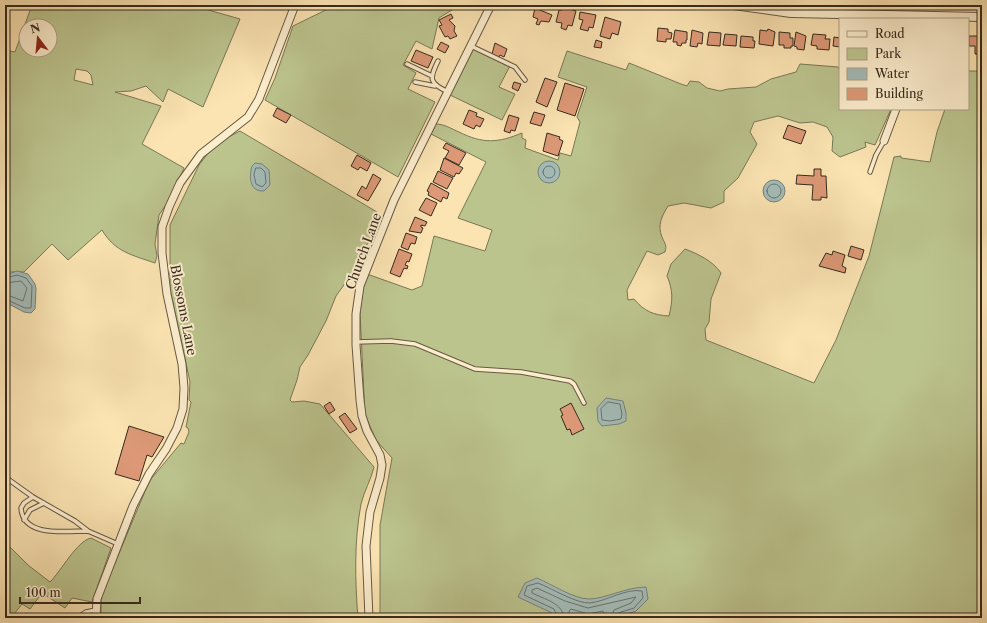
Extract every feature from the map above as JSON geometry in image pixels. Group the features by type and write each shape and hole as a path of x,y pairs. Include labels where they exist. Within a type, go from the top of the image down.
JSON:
{"street":[{"name":"Blossoms Lane","path":"96,614 97,599 133,506 149,474 177,428 183,409 184,388 182,364 167,294 162,254 162,227 180,183 201,154 248,117 259,99 295,5"},
{"name":"Church Lane","path":"369,618 366,546 370,512 380,478 382,465 380,455 367,431 362,416 356,342 356,314 360,286 394,200 491,5"},
{"path":"734,5 791,13 982,17"},
{"path":"884,141 896,110"}],"lane":[{"path":"471,46 515,67 525,80"},
{"path":"435,86 432,76 438,61"},
{"path":"407,64 432,76"},
{"path":"415,82 435,86 449,92"},
{"path":"870,172 876,155 884,141"},
{"path":"356,342 404,342 419,346 475,368 521,372 566,380 574,384 584,403"},
{"path":"5,477 33,497 75,521 88,531 118,544"},
{"path":"33,497 24,503 21,508 24,520 29,526 40,529 88,531"},
{"path":"24,520 30,510 44,503"},
{"path":"77,618 86,612 96,614"}],"green space":[{"path":"32,5 191,5 240,19 203,107 168,89 163,102 146,86 131,91 115,92 161,106 142,144 184,168 170,199 159,215 155,244 157,256 155,263 132,255 118,248 102,230 68,260 52,244 24,272 10,272 5,275 5,50 15,52 18,44 18,58 58,58 58,18 27,18","holes":["76,69 87,71 91,75 93,85 74,80"]},
{"path":"336,5 460,5 439,18 432,49 416,41 403,65 416,73 408,89 435,102 398,177 265,100 275,78 293,26"},
{"path":"473,49 510,66 499,87 515,94 502,120 450,95"},
{"path":"567,51 626,70 629,63 687,86 690,81 699,82 707,88 720,91 756,87 771,79 796,72 800,64 838,67 839,110 891,110 875,145 865,142 866,147 840,157 832,151 833,137 827,127 813,122 800,123 778,116 754,122 750,132 757,144 738,178 724,191 724,202 711,208 684,203 668,206 662,217 660,225 661,233 666,246 665,252 658,255 647,251 627,290 628,300 634,299 641,307 645,309 658,315 669,316 672,295 667,276 671,264 685,249 700,256 710,261 721,273 711,299 709,322 705,329 706,340 814,383 836,340 869,256 894,157 901,156 901,158 930,162 937,132 945,110 969,110 969,71 982,71 982,618 380,618 380,525 392,458 376,440 365,415 360,313 363,286 367,274 412,290 422,286 434,236 485,251 492,230 458,218 486,162 431,134 436,124 445,126 476,139 490,141 505,139 522,133 522,138 526,140 525,148 558,160 560,153 571,156 580,122 577,117 587,87 558,77"},
{"path":"240,131 377,212 369,242 360,253 351,275 336,296 326,321 300,367 290,400 292,402 304,401 320,404 374,467 361,504 357,532 356,590 358,618 101,618 101,598 104,589 146,489 151,479 181,443 184,444 189,432 188,428 186,427 191,402 189,400 190,382 170,289 170,225 199,165 212,148"},
{"path":"91,538 111,548 92,602 72,598 65,608 42,593 30,609 22,604 11,618 5,618 5,542 28,565 50,582 75,550 86,540"}],"water":[{"path":"549,161 553,162 559,168 559,176 553,182 549,183 545,182 539,176 538,172 539,168 545,162"},
{"path":"255,163 262,164 269,170 270,185 264,191 255,189 251,183 251,170"},
{"path":"774,180 782,183 785,191 782,199 774,202 766,199 763,191 766,183"},
{"path":"17,271 28,274 35,284 35,309 31,313 24,312 5,302 5,275"},
{"path":"606,398 623,401 626,421 619,424 602,426 598,421 597,408"},
{"path":"537,578 577,597 589,599 646,587 648,599 636,611 613,618 555,618 552,613 518,597 525,583"}],"building":[{"path":"563,5 576,11 572,26 568,25 566,30 561,28 562,23 556,22 559,10 562,10"},
{"path":"535,8 552,15 549,22 541,21 539,25 536,24 538,19 533,17"},
{"path":"580,12 596,15 593,28 589,27 588,31 580,29 583,20 579,19"},
{"path":"451,14 453,18 449,20 455,26 454,31 457,36 450,39 448,36 445,37 439,26 442,25 439,20"},
{"path":"605,17 621,22 618,35 612,33 610,39 600,36"},
{"path":"658,28 668,29 668,32 672,33 671,39 666,39 666,42 657,41"},
{"path":"768,29 775,32 773,46 759,44 760,30 767,31"},
{"path":"675,30 687,32 686,43 682,43 681,46 677,45 677,42 673,42"},
{"path":"692,30 703,33 702,44 698,43 697,47 690,46"},
{"path":"709,32 721,33 720,46 707,45"},
{"path":"779,32 790,33 790,38 793,38 793,46 791,46 791,48 784,48 784,45 779,45"},
{"path":"796,32 806,36 804,50 797,49 797,47 794,46"},
{"path":"725,34 737,35 736,46 723,45"},
{"path":"813,34 826,35 825,39 830,39 829,50 817,49 817,46 811,45"},
{"path":"741,36 753,37 753,41 755,41 754,48 740,47"},
{"path":"969,36 981,36 982,54 975,54 975,46 969,46"},
{"path":"834,37 839,38 839,47 833,46"},
{"path":"596,40 602,42 601,48 594,47"},
{"path":"441,42 449,46 445,53 437,49"},
{"path":"495,43 507,49 504,57 500,55 499,57 492,54"},
{"path":"416,50 433,57 428,68 411,61"},
{"path":"545,78 557,82 547,107 536,102"},
{"path":"514,82 521,84 518,91 512,88"},
{"path":"565,83 584,89 575,116 557,110"},
{"path":"277,108 291,115 286,123 273,116"},
{"path":"469,110 477,113 476,116 484,119 480,127 476,125 474,129 463,124"},
{"path":"534,112 545,115 541,126 530,123"},
{"path":"509,115 519,118 515,131 511,130 510,133 504,131"},
{"path":"788,125 806,131 801,144 783,138"},
{"path":"547,133 560,137 559,139 563,141 558,156 543,151"},
{"path":"446,143 466,153 459,165 445,158 449,151 443,148"},
{"path":"357,155 371,163 367,171 360,167 358,170 351,166"},
{"path":"444,158 463,168 459,174 456,173 454,177 440,170"},
{"path":"814,169 821,169 821,176 826,176 827,198 821,197 821,200 812,200 813,185 796,184 797,175 814,176"},
{"path":"438,171 453,178 447,189 433,182"},
{"path":"373,174 381,179 368,201 357,195 362,186 366,189"},
{"path":"431,183 449,193 447,199 443,197 441,202 428,195 429,192 427,191"},
{"path":"426,198 437,203 431,216 419,210"},
{"path":"415,217 427,222 425,226 421,225 423,228 421,233 409,231"},
{"path":"406,233 417,237 415,244 411,243 408,250 401,247"},
{"path":"851,246 864,250 861,260 848,256"},
{"path":"399,249 412,254 409,262 407,261 405,265 408,266 407,269 404,268 400,277 390,273"},
{"path":"833,251 845,255 842,266 846,268 845,273 819,266 826,253 832,255"},
{"path":"330,402 335,410 329,414 324,406"},
{"path":"571,403 584,429 572,435 570,429 567,430 561,416 563,415 560,409"},
{"path":"345,413 357,429 350,433 339,417"},
{"path":"129,426 164,437 152,457 147,455 139,481 115,474"}]}
